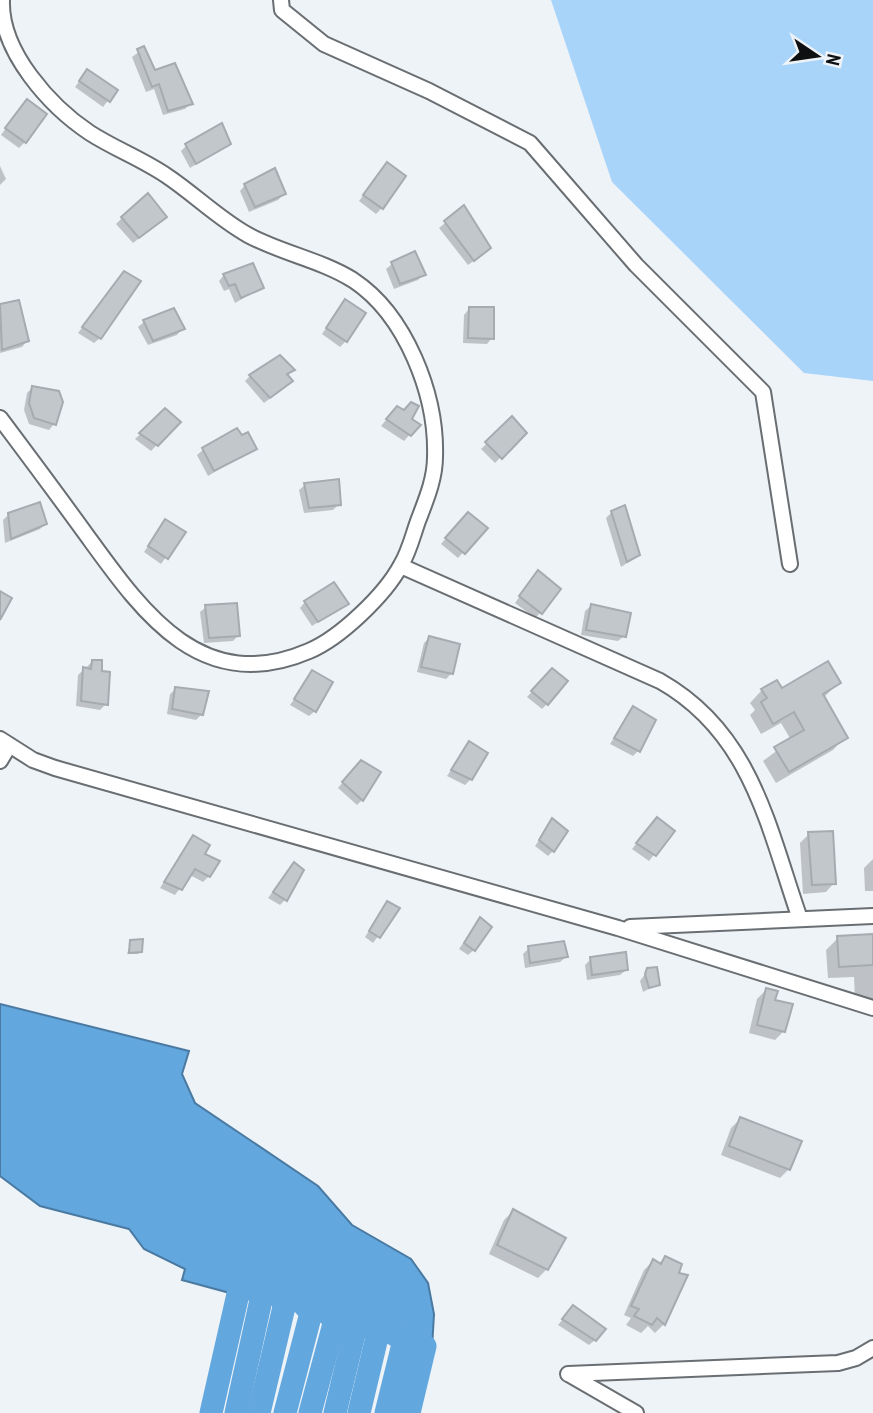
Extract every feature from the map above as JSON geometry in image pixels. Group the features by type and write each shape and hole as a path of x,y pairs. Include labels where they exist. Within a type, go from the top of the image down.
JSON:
{"street":[{"path":"0,418 141,608 178,640 200,653 226,661 259,664 309,651 348,626 401,566 433,475 434,436 430,405 421,375 389,316 352,280 243,232 155,168 85,130 38,88 13,54 1,20 2,0"},
{"path":"281,0 282,10 324,44 429,91 530,143 636,265 763,393 790,564"},
{"path":"401,566 660,681 699,707 734,747 754,784 800,919"},
{"path":"0,761 4,742 55,768 618,928 873,1008"},
{"path":"618,928 873,916"},
{"path":"636,1413 569,1374 838,1363 856,1358 873,1348"}],"shaded area":[{"path":"551,0 873,0 873,381 804,373 612,182"},
{"path":"0,1004 189,1051 182,1074 195,1103 318,1186 352,1225 411,1259 428,1283 434,1314 432,1348 182,1280 185,1269 144,1249 129,1229 40,1206 0,1176"}],"building":[{"path":"144,46 155,70 175,63 193,104 168,111 159,84 152,87 137,49"},
{"path":"87,69 118,90 110,102 79,81"},
{"path":"27,99 47,114 26,143 5,128"},
{"path":"222,123 231,144 196,164 185,144"},
{"path":"387,162 406,176 383,209 363,195"},
{"path":"275,168 286,194 255,207 244,184"},
{"path":"148,193 167,217 139,238 121,217"},
{"path":"464,205 491,248 474,261 444,221"},
{"path":"415,251 426,275 400,284 391,262"},
{"path":"253,263 264,288 241,298 235,284 229,286 223,274"},
{"path":"124,271 141,281 101,339 82,327"},
{"path":"345,299 366,313 347,342 326,328"},
{"path":"19,300 29,341 2,350 0,304"},
{"path":"469,307 494,307 494,339 468,338"},
{"path":"174,308 185,329 153,341 143,320"},
{"path":"280,355 295,370 287,374 293,381 270,398 249,375"},
{"path":"32,386 59,391 63,402 56,425 34,418 29,403"},
{"path":"411,402 419,406 412,419 421,425 411,436 386,419 397,406 404,410"},
{"path":"165,408 181,422 158,446 139,433"},
{"path":"512,416 527,433 502,459 485,442"},
{"path":"237,428 242,435 248,432 257,449 214,471 202,448"},
{"path":"339,479 341,505 309,508 304,483"},
{"path":"40,502 47,524 11,539 8,513"},
{"path":"625,505 640,555 627,562 611,511"},
{"path":"468,512 488,528 465,554 445,538"},
{"path":"165,519 186,532 168,559 148,546"},
{"path":"538,570 561,589 542,614 519,596"},
{"path":"334,582 349,604 318,622 304,601"},
{"path":"0,591 12,598 0,620"},
{"path":"237,603 240,636 209,638 205,605"},
{"path":"591,604 631,613 626,637 586,630"},
{"path":"429,636 460,644 453,674 421,667"},
{"path":"92,660 102,660 102,671 110,672 108,705 81,701 83,667 91,669"},
{"path":"828,661 841,683 823,694 848,738 789,772 774,747 804,730 794,712 773,724 761,702 767,698 761,689 777,680 782,688"},
{"path":"552,668 568,681 548,705 531,691"},
{"path":"312,670 333,682 316,712 294,699"},
{"path":"175,687 209,691 203,715 172,709"},
{"path":"633,706 656,720 640,752 614,738"},
{"path":"469,741 488,753 472,780 451,770"},
{"path":"361,760 381,772 363,801 342,782"},
{"path":"657,817 675,831 656,856 636,843"},
{"path":"552,818 568,831 554,852 539,840"},
{"path":"833,831 836,884 812,885 808,832"},
{"path":"193,835 210,845 205,854 220,861 210,877 195,869 182,890 164,882"},
{"path":"294,862 304,870 287,901 273,892"},
{"path":"387,901 400,908 380,938 369,931"},
{"path":"480,917 492,927 475,951 464,943"},
{"path":"873,934 873,965 839,967 837,936"},
{"path":"143,939 142,952 129,953 130,940"},
{"path":"564,941 568,957 530,963 528,946"},
{"path":"626,952 628,970 592,975 590,957"},
{"path":"657,967 660,985 649,988 645,974 647,968"},
{"path":"766,988 778,991 775,1000 793,1004 785,1032 757,1025"},
{"path":"740,1117 802,1141 790,1170 729,1146"},
{"path":"513,1209 566,1238 548,1270 497,1245"},
{"path":"665,1256 682,1264 679,1273 688,1275 665,1325 657,1318 652,1325 634,1316 639,1309 631,1306 653,1259 661,1264"},
{"path":"573,1305 606,1329 596,1341 562,1319"}],"waterway":[{"path":"236,1413 261,1300 273,1272"},
{"path":"259,1413 284,1307 276,1276"},
{"path":"211,1413 238,1294 263,1277"},
{"path":"285,1413 311,1313 296,1296"},
{"path":"310,1413 335,1320 320,1307"},
{"path":"331,1309 356,1326 335,1413"},
{"path":"359,1413 378,1333 361,1322"},
{"path":"386,1413 404,1340 388,1331"},
{"path":"399,1333 425,1346 409,1413"}]}
